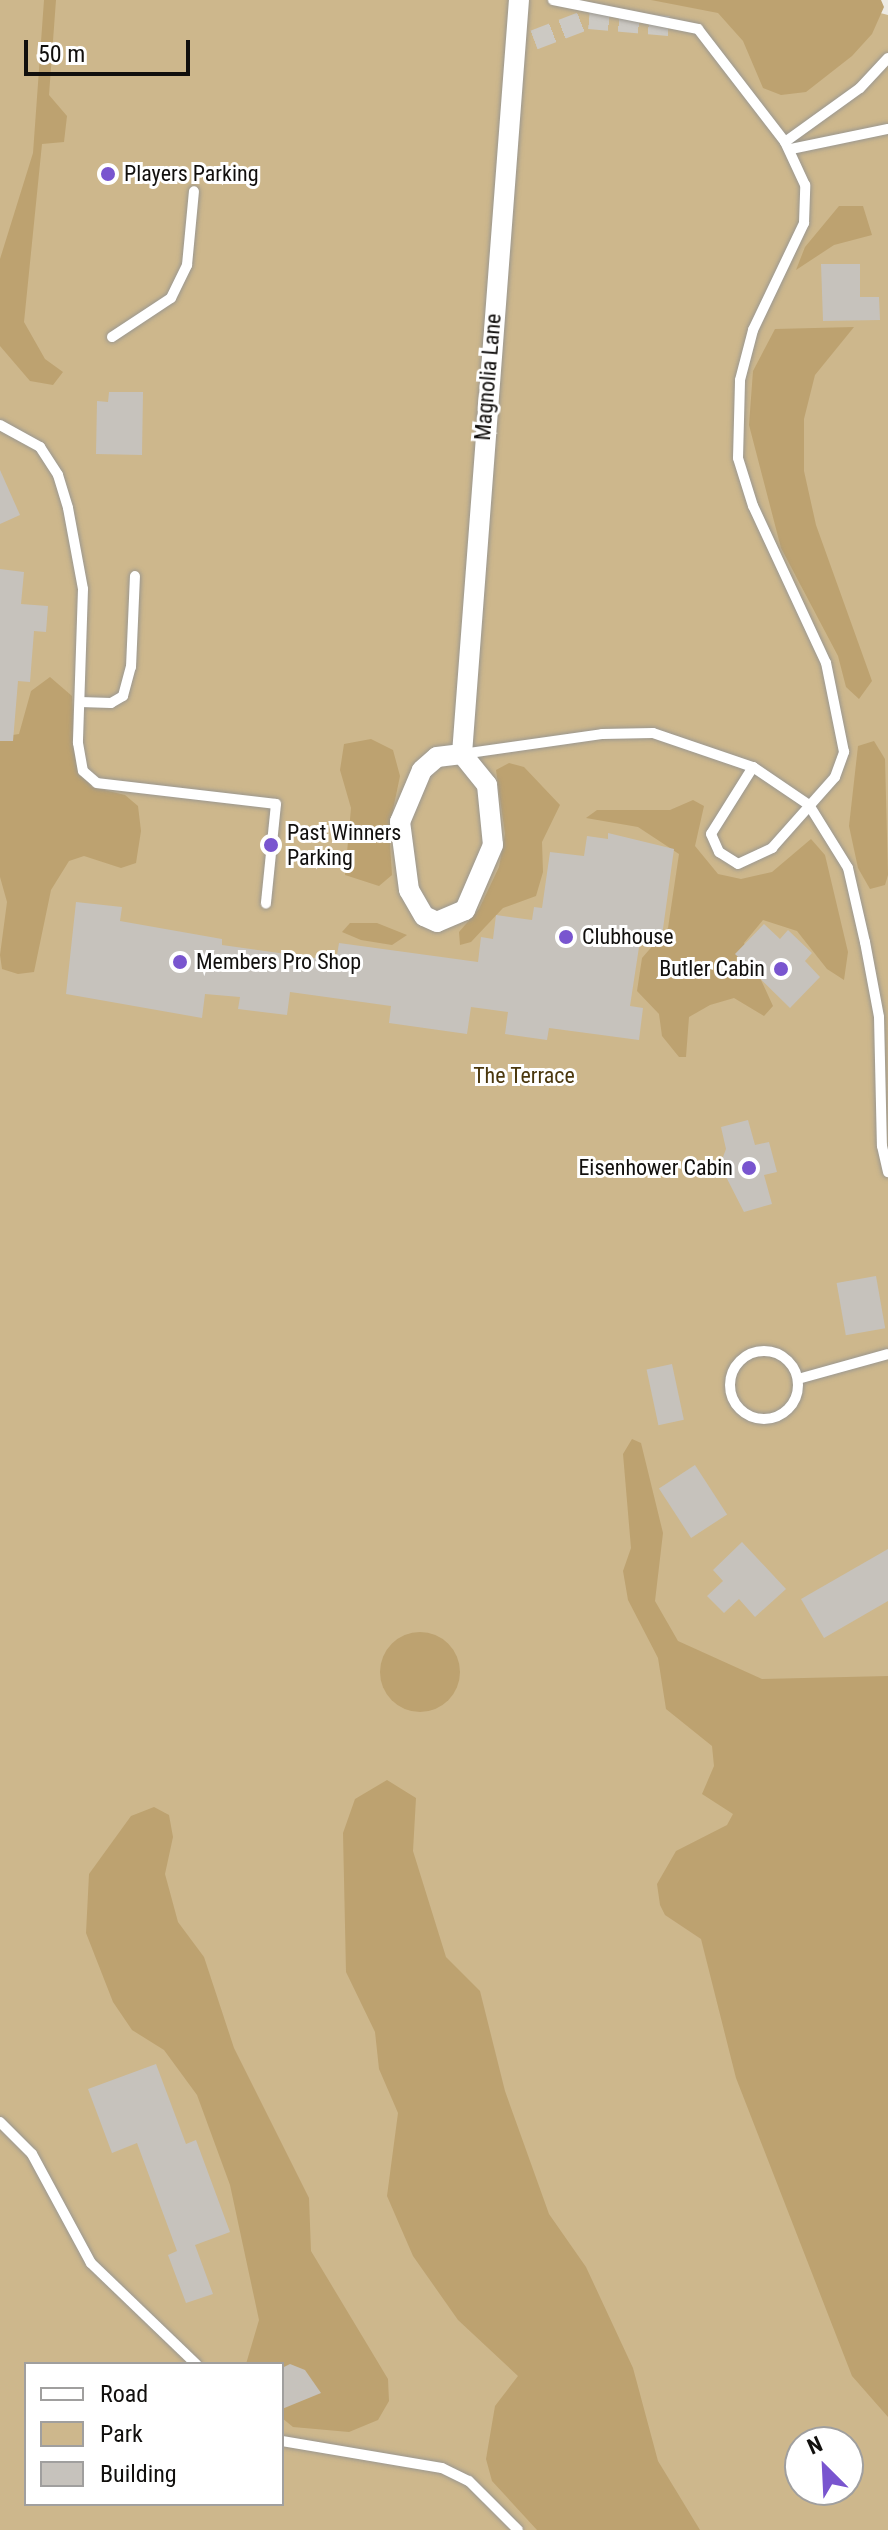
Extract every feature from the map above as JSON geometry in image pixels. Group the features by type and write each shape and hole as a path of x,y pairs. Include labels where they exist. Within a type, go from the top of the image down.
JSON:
{"street":[{"name":"Magnolia Lane","path":"462,754 519,0"},
{"path":"462,754 487,785 493,845 465,910 437,922 424,916 409,890 400,822 422,770 437,757 462,754"}],"lane":[{"path":"553,0 698,29 788,146 805,185 804,223 753,330 740,380 737,428 745,486 836,693 841,765 761,856 738,864 726,859 713,844 713,825 753,767"},
{"path":"788,146 860,88 888,58"},
{"path":"788,146 888,129"},
{"path":"112,337 171,298 187,265 194,191"},
{"path":"0,425 40,447 63,490 83,589 78,753 89,779 276,804 266,903"},
{"path":"80,702 111,703 123,696 136,614 135,576"},
{"path":"462,754 602,734 653,733 753,767 809,805 848,868 865,942 879,1017 882,1146 888,1172"},
{"path":"756,1352 778,1354 798,1379 788,1410 767,1419 746,1414 732,1396 732,1374 756,1352"},
{"path":"798,1379 888,1354"},
{"path":"0,2122 32,2154 91,2263 194,2362"},
{"path":"284,2441 442,2468 469,2481 518,2530"}],"green space":[{"name":"The Terrace","path":"0,0 830,0 888,15 888,2530 0,2530"}],"shaded area":[{"path":"44,0 56,0 49,95 67,116 64,142 42,144 24,322 45,359 63,372 53,385 30,381 0,346 0,259 33,153"},
{"path":"651,0 881,0 884,7 872,34 852,56 806,92 781,95 763,88 743,41 718,13"},
{"path":"839,206 863,206 872,235 834,245 796,270 805,247"},
{"path":"854,327 815,375 804,419 804,471 816,525 872,681 859,699 846,687 838,656 781,548 749,425 753,371 775,329"},
{"path":"50,677 72,696 76,764 92,787 125,795 138,806 141,831 136,863 121,868 84,856 69,861 51,890 34,972 18,974 2,969 0,955 7,902 0,877 0,737 19,734 31,691"},
{"path":"371,739 393,750 400,776 389,829 392,875 379,886 345,875 351,808 340,770 344,744"},
{"path":"874,741 885,759 888,875 885,885 870,889 858,868 849,826 858,746"},
{"path":"509,763 524,767 560,805 542,842 543,872 536,896 503,908 471,942 460,945 459,932 479,909 499,867 505,834 496,770"},
{"path":"693,800 704,806 695,846 718,874 741,879 772,872 811,839 825,855 848,952 844,980 827,969 797,931 763,920 744,943 773,1006 764,1016 734,998 710,1005 689,1017 686,1057 679,1057 662,1036 659,1014 637,991 642,958 668,928 679,854 638,827 586,818 597,810 670,810"},
{"path":"350,923 377,923 407,935 392,945 361,940 342,932"},
{"path":"632,1439 641,1443 663,1533 655,1601 678,1641 762,1679 888,1676 888,2417 852,2376 736,2078 701,1939 665,1915 660,1905 657,1884 676,1851 727,1825 733,1814 702,1794 714,1766 712,1746 666,1709 658,1658 628,1600 623,1571 631,1548 623,1454"},
{"path":"420,1632 435,1635 448,1644 457,1657 460,1672 457,1687 448,1700 435,1709 420,1712 405,1709 392,1700 383,1687 380,1672 383,1657 392,1644 405,1635"},
{"path":"387,1780 416,1798 413,1851 446,1957 480,1991 505,2091 549,2214 586,2267 633,2368 658,2461 700,2530 537,2530 492,2481 486,2459 495,2406 518,2376 458,2320 413,2256 387,2196 398,2113 379,2069 375,2032 346,1972 343,1833 355,1799"},
{"path":"154,1807 169,1815 173,1837 165,1874 178,1922 204,1957 234,2048 309,2198 311,2251 388,2379 389,2401 378,2420 349,2432 293,2427 284,2420 284,2362 247,2362 259,2320 230,2185 197,2095 164,2050 132,2030 113,2002 86,1933 89,1874 131,1816"}],"building":[{"path":"821,264 860,264 860,297 879,297 880,320 823,321"},
{"path":"109,392 143,392 142,455 96,454 97,401 108,402"},
{"path":"0,470 20,515 0,524"},
{"path":"0,569 24,572 21,604 48,606 46,632 34,631 30,682 18,681 13,741 0,741"},
{"name":"Clubhouse","path":"608,833 674,849 662,936 641,934 630,1006 643,1008 639,1040 549,1028 547,1040 505,1034 508,1012 471,1007 467,1034 389,1023 391,1006 290,992 287,1015 238,1009 240,997 205,994 202,1018 66,994 76,902 122,907 120,921 222,939 222,945 336,961 339,943 478,962 481,937 493,939 496,915 532,920 534,907 542,908 550,852 584,856 587,836 608,839"},
{"name":"Butler Cabin","path":"764,924 780,939 788,930 812,953 805,961 820,977 790,1008 735,954"},
{"name":"Eisenhower Cabin","path":"748,1120 755,1145 769,1142 777,1172 764,1175 772,1204 744,1212 720,1165 726,1149 721,1127"},
{"path":"876,1276 885,1328 846,1335 837,1283"},
{"path":"672,1364 684,1420 658,1425 647,1369"},
{"path":"695,1465 727,1514 691,1538 659,1488"},
{"path":"742,1542 786,1589 755,1617 739,1599 724,1613 707,1596 723,1581 713,1570"},
{"path":"888,1549 888,1601 824,1638 801,1599"},
{"path":"156,2064 186,2144 196,2140 230,2232 195,2245 213,2294 186,2303 168,2255 177,2251 137,2143 112,2153 88,2089"},
{"path":"290,2364 305,2370 321,2393 284,2408 284,2367"}],"tunnel":[{"path":"534,40 589,19 678,27"}],"place":[{"name":"Players Parking","path":"108,174"},
{"name":"Past Winners Parking","path":"271,845"},
{"name":"Clubhouse","path":"566,937"},
{"name":"Members Pro Shop","path":"180,962"},
{"name":"Butler Cabin","path":"781,969"},
{"name":"Eisenhower Cabin","path":"749,1168"}]}
